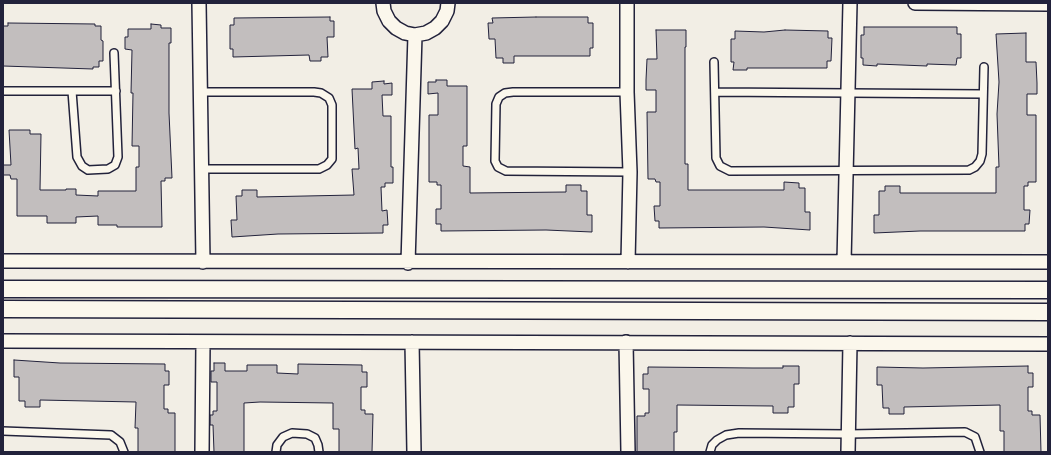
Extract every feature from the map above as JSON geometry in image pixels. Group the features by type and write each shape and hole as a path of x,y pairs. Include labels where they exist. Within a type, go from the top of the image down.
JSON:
{"street":[{"path":"199,3 203,262"},
{"path":"383,3 384,11 389,21 396,28 405,33 415,35 426,33 435,28 442,21 447,12 448,3"},
{"path":"627,3 627,92 630,172 628,262"},
{"path":"844,262 850,3"},
{"path":"915,3 1048,4"},
{"path":"408,262 415,35"},
{"path":"3,261 1048,262"},
{"path":"3,289 1048,290"},
{"path":"3,309 1048,312"},
{"path":"3,341 1048,344"},
{"path":"202,452 203,342"},
{"path":"412,342 414,452"},
{"path":"626,342 628,452"},
{"path":"848,452 850,343"}],"lane":[{"path":"72,91 77,157 82,166 88,170 108,169 114,165 118,157 114,53"},
{"path":"714,62 716,158 720,166 730,171 969,170 980,162 982,154 984,67"},
{"path":"3,91 116,91"},
{"path":"200,92 314,92 321,93 328,98 332,105 332,159 327,165 319,169 202,169"},
{"path":"627,92 505,93 498,97 496,104 495,161 498,167 506,171 630,172"},
{"path":"715,92 983,94"},
{"path":"3,432 111,435 120,442 124,452"},
{"path":"710,452 712,445 717,440 726,435 739,433 848,434 966,432 975,437 980,452"},
{"path":"276,452 277,444 284,437 292,433 307,434 315,438 319,452"}],"building":[{"path":"330,17 330,21 334,21 334,37 327,37 328,57 321,57 321,61 310,61 309,55 233,57 233,49 230,49 230,25 234,25 234,18"},
{"path":"588,17 588,23 593,23 593,48 590,48 590,56 514,56 514,63 503,63 503,58 496,58 495,39 489,39 488,23 493,23 492,18"},
{"path":"8,23 95,24 95,26 101,26 103,61 99,61 99,67 93,67 93,69 3,66 3,26 8,26"},
{"path":"151,24 161,25 161,28 171,28 171,43 169,43 169,113 172,178 165,178 165,181 161,181 162,227 117,227 117,225 98,225 98,216 76,217 76,223 47,223 47,216 17,216 17,179 11,179 10,175 3,175 3,165 11,165 9,130 30,130 30,134 41,134 40,190 76,189 76,195 98,196 98,191 136,191 136,167 139,167 139,146 132,146 132,50 125,49 125,37 128,37 128,29 151,29"},
{"path":"864,27 957,27 957,34 961,34 961,58 957,58 956,65 863,65 863,58 861,58 861,35 864,35"},
{"path":"656,30 686,30 685,164 688,164 688,190 784,190 784,182 799,183 799,188 805,188 805,212 810,212 810,230 764,227 659,228 659,221 655,221 654,206 660,206 660,182 656,182 655,179 648,179 647,112 656,112 656,90 646,90 647,59 657,59"},
{"path":"785,30 828,31 828,38 832,38 831,61 827,61 827,68 747,68 747,70 733,70 734,62 731,62 731,39 735,39 735,31 764,32"},
{"path":"1026,33 1026,62 1036,62 1037,94 1027,94 1027,115 1036,115 1036,182 1028,182 1028,186 1024,186 1024,210 1030,210 1029,224 1025,224 1025,231 920,231 874,233 874,215 879,215 879,191 885,191 885,186 900,186 900,193 996,193 996,167 999,167 997,114 999,82 996,34"},
{"path":"436,80 447,80 447,86 467,86 467,146 463,146 463,166 470,167 470,193 566,192 566,185 581,185 581,191 587,191 587,215 592,215 592,232 546,230 441,231 441,224 436,224 436,209 441,209 441,185 437,185 437,182 429,182 429,115 438,115 438,93 428,94 428,82 436,82"},
{"path":"384,81 384,84 392,83 392,95 382,95 383,116 391,116 391,167 393,167 393,183 385,183 385,187 381,187 382,211 387,210 388,225 383,225 383,233 278,234 232,237 231,220 237,220 236,196 242,196 242,190 257,190 257,197 354,195 352,169 359,169 358,148 355,149 352,89 372,89 372,82"},
{"path":"14,360 60,363 165,364 165,371 169,371 169,385 164,385 164,409 168,409 168,413 175,413 175,452 138,452 138,428 135,428 136,402 40,400 40,407 25,407 25,401 19,401 19,377 14,377"},
{"path":"214,363 225,363 225,371 247,371 247,365 277,365 277,373 298,374 298,364 362,365 362,372 367,372 367,387 361,387 361,410 365,410 365,414 373,414 372,452 339,452 339,429 333,429 333,403 260,402 244,403 244,452 214,452 213,425 210,425 210,415 213,415 213,411 217,411 217,382 211,382 211,371 214,371"},
{"path":"783,366 799,366 799,384 794,384 794,407 788,407 788,413 773,413 773,406 677,405 677,432 674,432 674,452 637,452 637,416 645,416 645,413 649,413 649,389 643,389 643,374 648,374 648,367 783,368"},
{"path":"1028,366 1028,373 1033,373 1033,387 1028,387 1028,411 1032,411 1032,415 1040,415 1041,452 1004,452 1004,431 1000,431 1000,405 904,407 904,414 889,414 889,408 883,408 882,385 877,385 877,367 923,368"}]}
